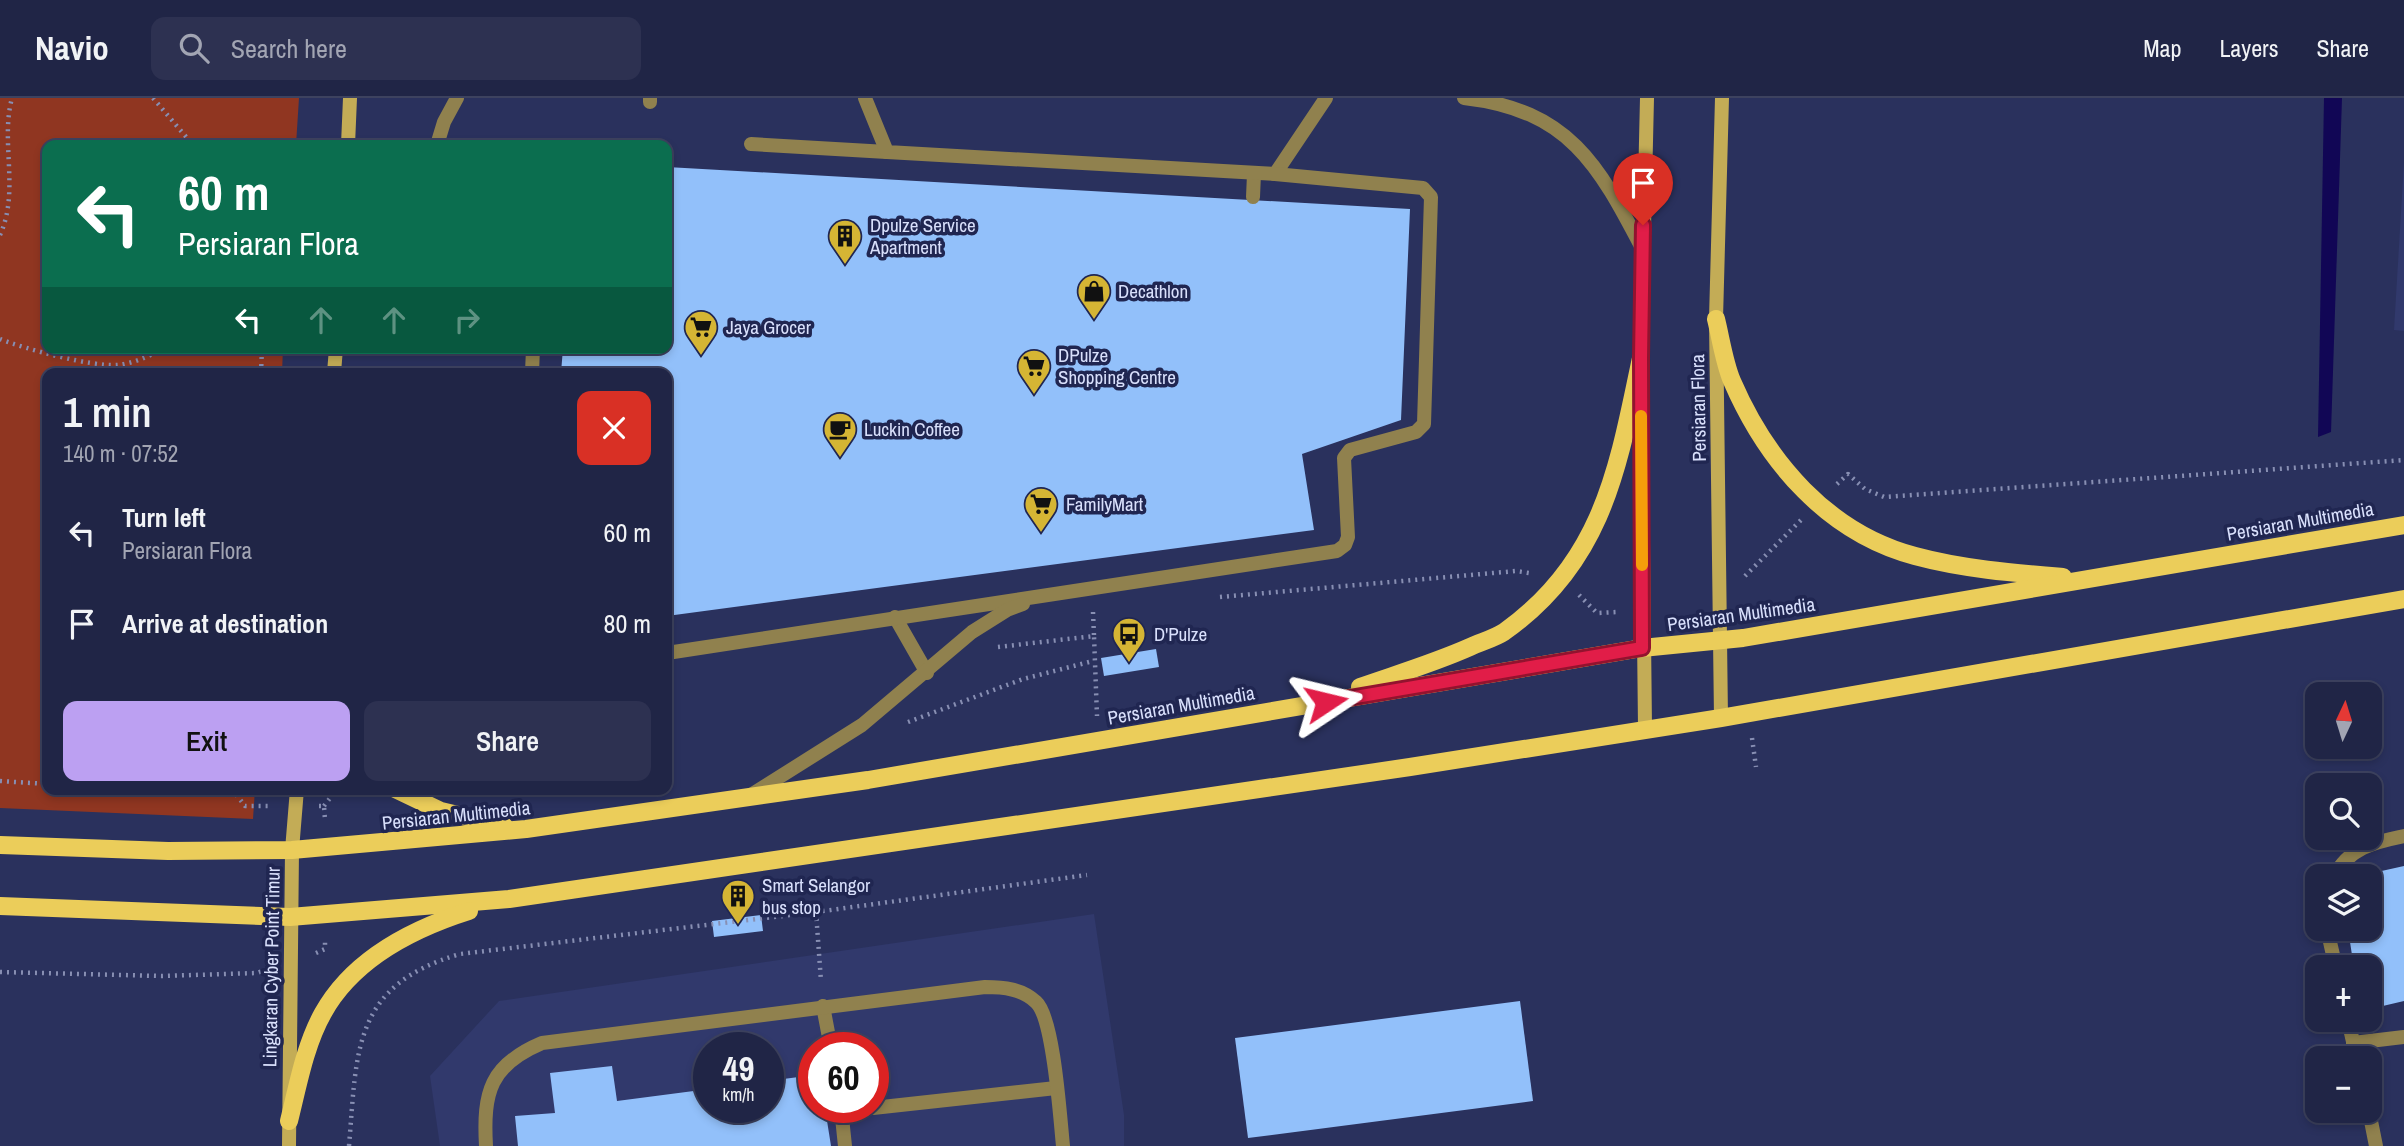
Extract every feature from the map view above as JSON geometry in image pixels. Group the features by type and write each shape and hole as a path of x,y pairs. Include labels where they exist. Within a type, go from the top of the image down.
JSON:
{"main road":[{"path":"348,140 350,98"},
{"path":"1644,728 1641,358 1647,98"},
{"name":"Persiaran Flora","path":"1721,718 1716,319 1722,98"},
{"path":"1716,319 1731,380 1784,470 1816,504 1863,537 1913,556 1962,566 2088,579"},
{"path":"1300,706 1436,662 1503,633 1547,596 1562,577 1605,507 1622,449 1641,358"},
{"name":"Persiaran Multimedia","path":"0,845 168,850 292,850 526,829 747,798 1642,648 1722,641 2404,525"},
{"path":"0,906 290,917 394,911 509,899 1721,718 2404,599"},
{"name":"Lingkaran Cyber Point Timur","path":"289,1146 290,917 297,795"},
{"path":"408,795 441,811 526,829"},
{"path":"289,1121 301,1071 318,1024 343,985 364,964 416,930 509,899"}],"street":[{"path":"439,140 444,122 457,98"},
{"path":"865,98 887,152"},
{"path":"1275,174 1326,98"},
{"path":"1464,98 1492,101 1532,114 1563,135 1593,162 1610,187 1643,250"},
{"path":"672,652 1337,551 1345,545 1348,537 1344,458 1350,450 1422,428 1425,418 1431,197 1423,188 1275,174 751,144"},
{"path":"1253,197 1254,174"},
{"path":"747,798 862,725 927,673 972,632 1007,610 1051,594"},
{"path":"895,617 927,673"},
{"path":"2340,864 2343,858 2377,841 2404,836"},
{"path":"486,1146 485,1123 489,1088 501,1068 517,1054 542,1043 985,987 1014,990 1038,1004 1048,1027 1063,1146"},
{"path":"823,1006 828,1032"},
{"path":"2351,1032 2354,1046"},
{"path":"2353,1043 2404,1037"},
{"path":"889,1106 1056,1088"},
{"path":"842,1123 845,1146"},
{"path":"2371,1123 2376,1146"}],"path":[{"path":"0,235 9,200 3,137 12,98"},
{"path":"153,98 189,140"},
{"path":"0,339 42,352"},
{"path":"47,354 117,365 153,354"},
{"path":"1720,601 1848,474 1865,489 1884,497 2404,460"},
{"path":"1216,598 1516,571 1562,577 1597,613 1642,612"},
{"path":"1093,608 1098,741"},
{"path":"991,648 1094,636"},
{"path":"862,725 897,726 1023,679 1093,661"},
{"path":"0,781 42,784"},
{"path":"324,806 332,795"},
{"path":"349,1146 361,1039 376,1008 398,983 425,964 460,954 816,912 1087,875"},
{"path":"816,912 823,1006"},
{"path":"0,972 162,976 257,973"}],"shaded area":[{"path":"0,98 299,98 296,140 42,140 42,354 283,354 282,368 42,368 42,795 255,795 253,819 0,808"},
{"path":"2324,98 2342,98 2331,432 2318,437"},
{"path":"2404,162 2404,331 2394,330"},
{"path":"1094,914 1124,1115 1124,1146 440,1146 430,1076 499,1001"}],"building":[{"name":"DPulze Shopping Centre","path":"672,167 1410,209 1401,420 1302,454 1314,530 672,615 672,368 561,368 563,354 672,354"},
{"path":"1156,649 1159,667 1104,676 1101,658"},
{"path":"2404,866 2404,1001 2382,1006 2382,955 2352,955 2350,941 2382,941 2382,871"},
{"name":"Smart Selangor bus stop","path":"761,915 763,931 714,937 712,921"},
{"path":"1520,1001 1533,1101 1248,1138 1235,1038"},
{"path":"612,1066 617,1101 693,1091 693,1123 784,1123 784,1079 798,1077 798,1123 827,1123 831,1146 518,1146 515,1116 555,1113 550,1073"}],"slow traffic":[{"path":"1641,416 1642,565"}],"place":[{"name":"Dpulze Service Apartment","path":"845,266"},
{"name":"Decathlon","path":"1094,321"},
{"name":"Jaya Grocer","path":"701,357"},
{"name":"DPulze Shopping Centre","path":"1034,396"},
{"name":"Luckin Coffee","path":"840,459"},
{"name":"FamilyMart","path":"1041,534"},
{"name":"D'Pulze","path":"1129,664"},
{"name":"Smart Selangor bus stop","path":"738,926"}],"route":[{"path":"1326,702 1642,648 1643,225"}]}
